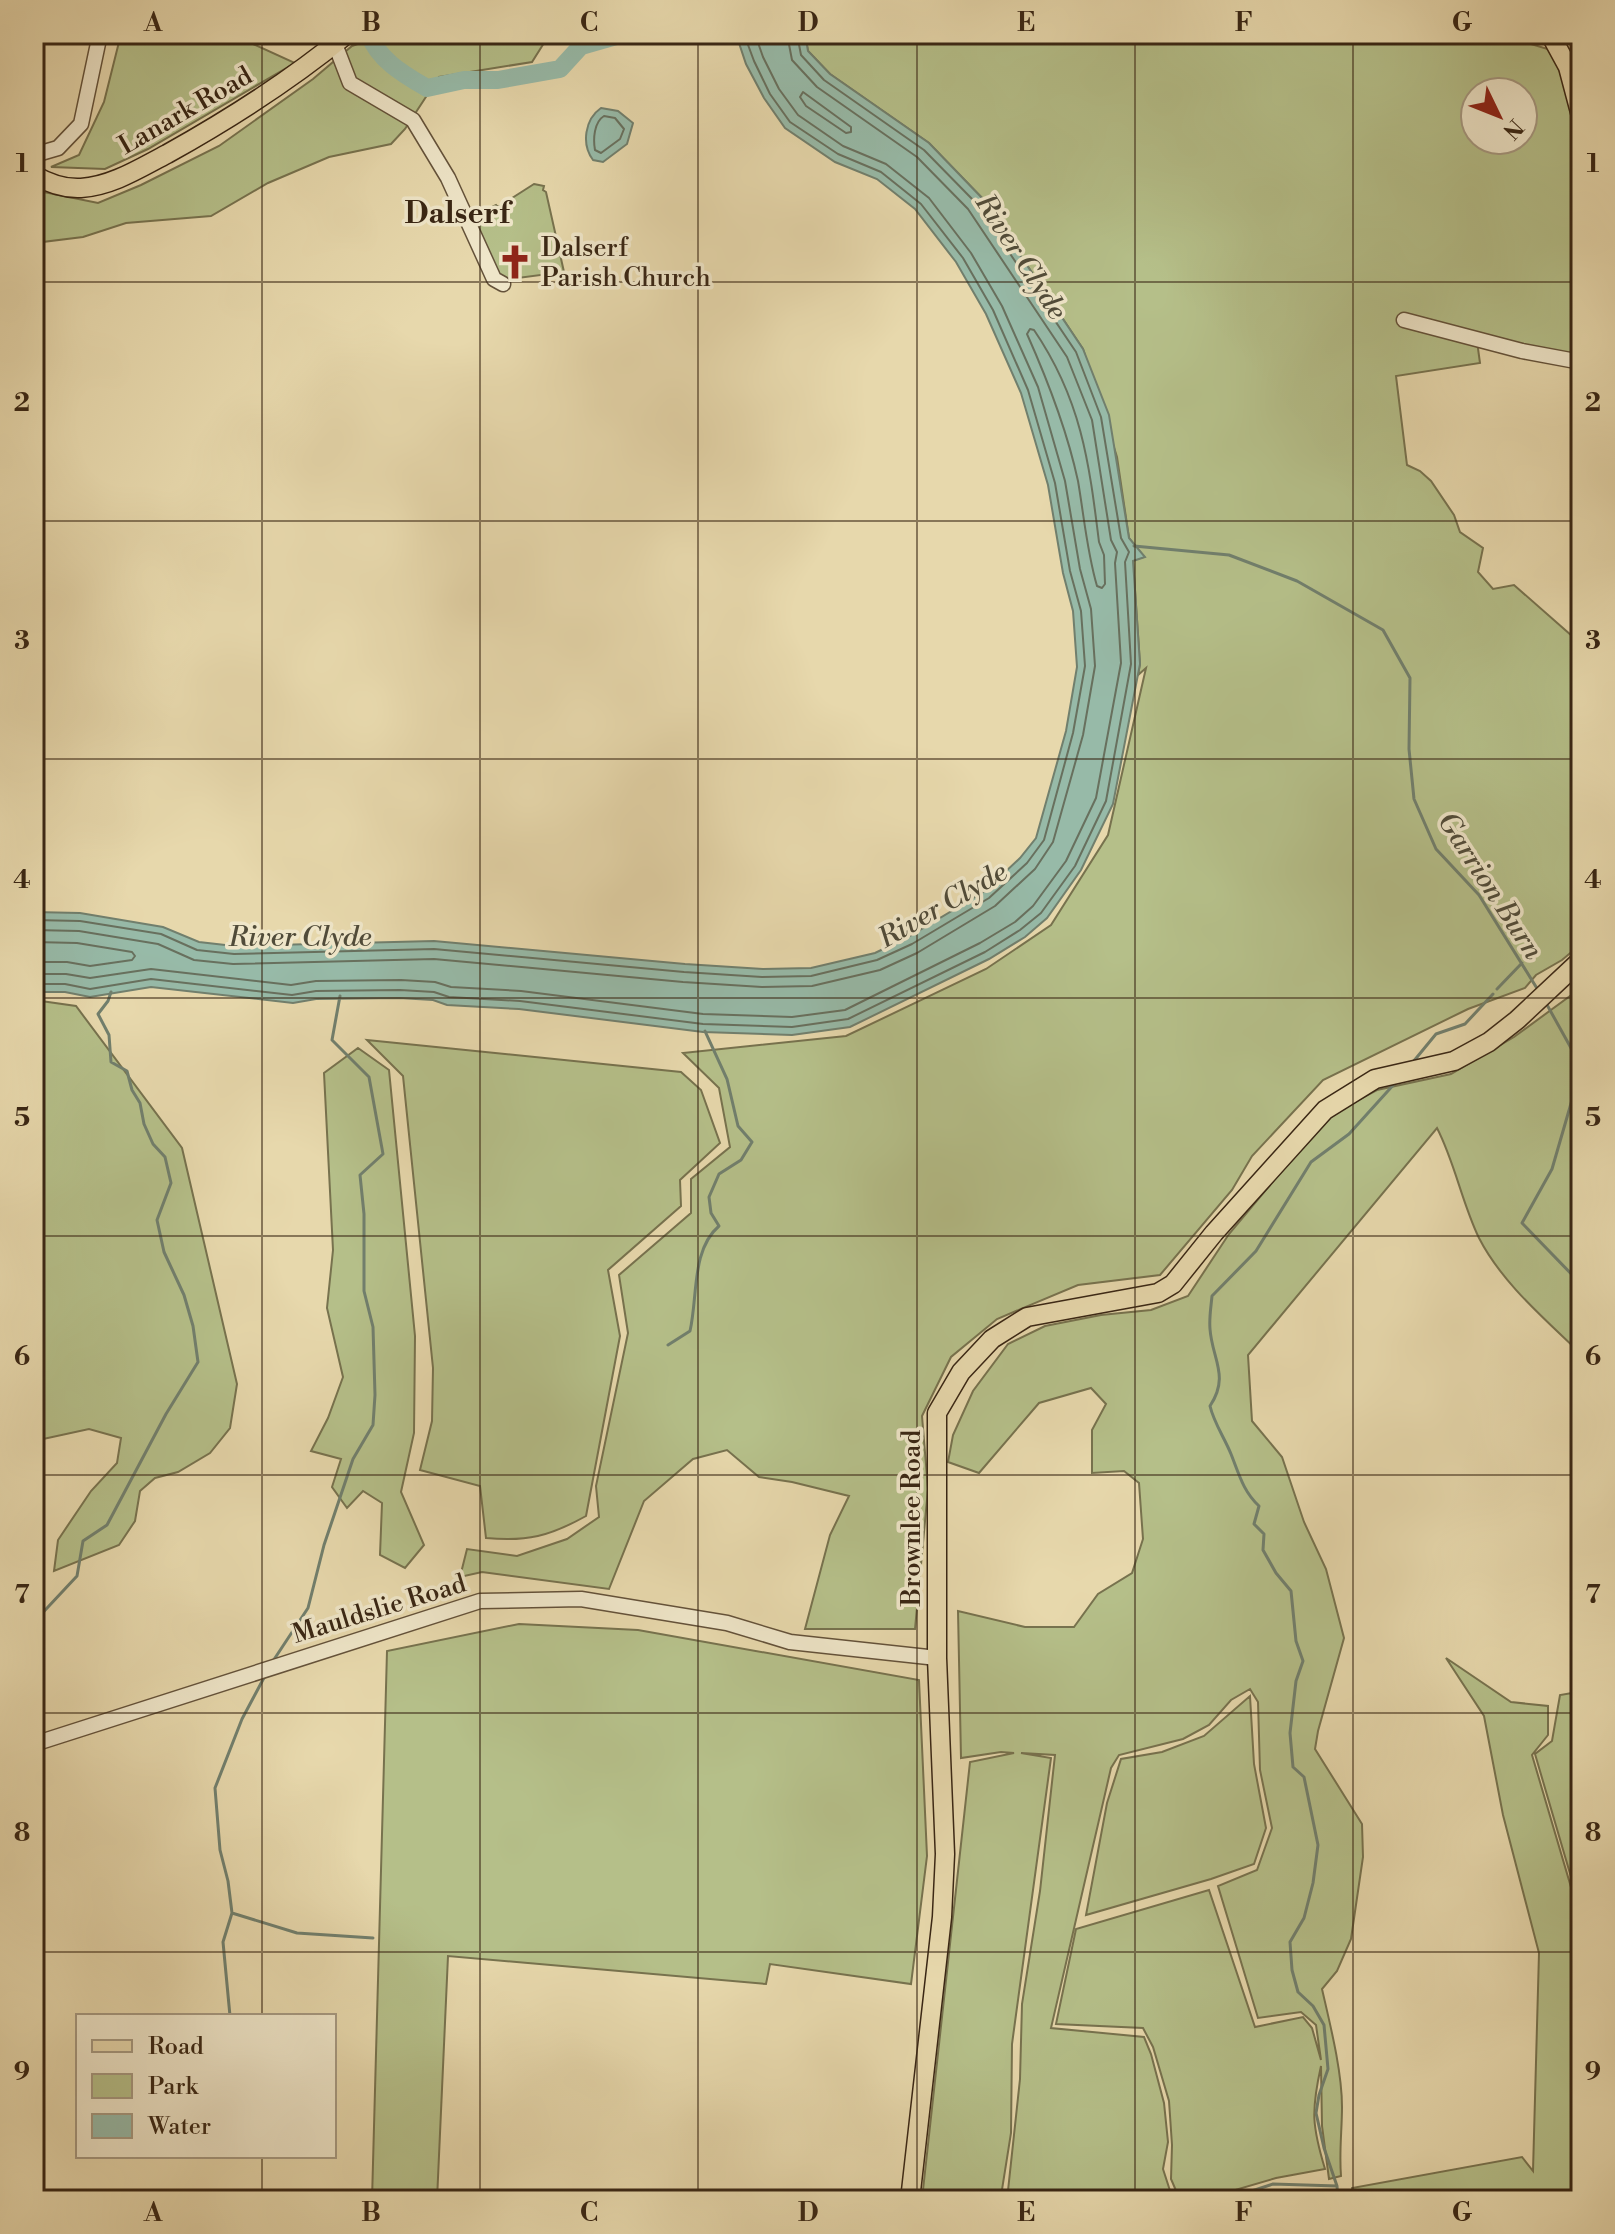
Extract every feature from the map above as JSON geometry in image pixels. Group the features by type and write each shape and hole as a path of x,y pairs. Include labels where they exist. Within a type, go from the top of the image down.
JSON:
{"main road":[{"path":"1550,34 1571,75 1581,116"},
{"name":"Lanark Road","path":"34,175 48,183 80,188 105,183 133,172 216,127 306,67 341,39"},
{"name":"Brownlee Road","path":"910,2200 943,1902 945,1854 937,1658 937,1413 971,1361 992,1339 1027,1317 1158,1293 1173,1284 1214,1233 1325,1110 1375,1079 1454,1061 1489,1042 1534,1005 1574,966"}],"street":[{"path":"34,155 58,148 81,124 100,34"},
{"path":"341,39 350,83 413,120 448,178 494,279 503,284"},
{"path":"1404,320 1522,351 1581,362"},
{"name":"Mauldslie Road","path":"34,1744 480,1601 581,1599 727,1623 790,1642 937,1658"}],"green space":[{"path":"121,34 231,34 295,63 148,149 105,169 51,167 79,155 104,102"},
{"path":"386,34 549,35 532,62 439,77 405,129 391,144 329,157 268,183 211,216 126,223 83,237 34,243 34,187 39,191 98,203 141,185 219,146 313,79 352,46"},
{"path":"805,34 1498,34 1551,50 1574,106 1581,144 1581,357 1476,334 1480,363 1396,376 1407,465 1431,481 1454,515 1460,532 1483,548 1478,572 1493,589 1514,585 1572,636 1581,648 1581,944 1536,975 1525,988 1468,1009 1323,1080 1252,1156 1232,1190 1160,1275 1078,1285 997,1319 951,1357 922,1416 928,1489 915,1629 805,1629 830,1535 849,1496 759,1477 727,1450 693,1459 644,1501 609,1589 482,1572 460,1577 467,1549 517,1556 567,1539 599,1517 596,1486 628,1333 619,1275 691,1213 691,1179 730,1147 719,1088 683,1053 846,1036 986,969 1051,925 1108,835 1146,668 1138,675 1140,664 1133,560 1144,557 1129,538 1117,457 1083,349 982,198 929,143 830,74 808,51"},
{"path":"534,184 544,186 564,272 502,280 472,217 496,205 498,207"},
{"path":"1581,988 1581,1354 1525,1300 1489,1254 1473,1225 1437,1128 1248,1355 1252,1421 1282,1457 1304,1522 1326,1569 1344,1638 1315,1749 1362,1824 1363,1857 1351,1939 1337,1971 1322,1989 1340,2078 1341,2176 1329,2179 1322,2126 1321,2066 1314,2118 1325,2169 1276,2178 1201,2200 1180,2200 1171,2179 1169,2101 1153,2047 1143,2028 1056,2024 1076,1929 1209,1890 1255,2027 1303,2017 1312,2028 1321,2060 1316,2025 1301,2012 1258,2018 1218,1886 1257,1870 1272,1828 1260,1770 1258,1702 1250,1689 1231,1700 1209,1725 1183,1739 1119,1755 1111,1768 1051,2028 1144,2037 1164,2103 1168,2142 1163,2169 1173,2200 1007,2200 1020,2079 1022,2004 1040,1891 1055,1755 1021,1753 1051,1758 1012,2044 1011,2133 1001,2196 923,2190 970,1762 1014,1753 961,1758 958,1611 1025,1627 1074,1627 1098,1594 1132,1573 1143,1539 1139,1483 1124,1471 1092,1473 1092,1430 1106,1404 1091,1388 1039,1403 979,1473 948,1462 953,1435 973,1391 1008,1344 1045,1326 1101,1315 1151,1310 1188,1296 1229,1234 1328,1116 1377,1090 1451,1074 1514,1037"},
{"path":"34,1000 76,1006 182,1148 237,1384 230,1428 210,1453 178,1472 155,1478 140,1491 135,1521 119,1545 54,1571 58,1540 91,1491 117,1463 121,1438 89,1429 34,1441"},
{"path":"367,1040 681,1072 701,1090 720,1143 680,1180 681,1206 608,1270 620,1336 586,1516 561,1528 526,1538 486,1538 480,1486 420,1470 432,1421 433,1368 403,1076"},
{"path":"358,1048 389,1070 415,1336 414,1433 401,1492 424,1545 405,1568 380,1555 382,1503 363,1491 347,1508 332,1487 341,1459 311,1451 328,1418 343,1377 327,1308 333,1250 324,1073"},
{"path":"519,1624 638,1630 919,1680 927,1856 911,1984 770,1964 766,1984 448,1956 437,2200 372,2200 387,1651"},
{"path":"1446,1658 1511,1702 1548,1706 1548,1735 1532,1755 1581,1921 1581,2200 1352,2200 1352,2188 1522,2157 1533,2171 1539,1953 1503,1815 1484,1716"},
{"path":"1578,1692 1581,1711 1581,1911 1535,1754 1552,1741 1560,1695"},
{"path":"1250,1696 1254,1764 1266,1828 1254,1864 1086,1915 1107,1803 1121,1759 1162,1752 1204,1736"}],"water":[{"name":"River Clyde","path":"736,34 805,34 808,51 830,74 929,143 982,198 1083,349 1109,415 1129,538 1145,557 1133,561 1140,664 1113,804 1081,870 1047,918 1025,937 989,959 850,1027 792,1035 703,1032 519,1009 447,1005 433,1000 399,998 316,999 293,1003 151,987 90,997 65,992 34,992 34,912 80,913 163,927 199,942 234,946 434,941 685,964 763,969 811,968 875,953 908,937 985,891 1036,838 1066,731 1077,667 1073,611 1063,573 1048,485 1021,393 986,314 956,262 915,209 877,179 835,162 785,128 746,64"},
{"path":"601,108 618,111 633,123 627,144 603,162 593,160 586,139 588,125"}],"waterway":[{"path":"369,34 386,59 427,88 464,80 498,80 560,69 581,46 623,34"},
{"name":"Garrion Burn","path":"1134,546 1229,555 1297,581 1383,630 1410,678 1409,749 1414,799 1436,849 1479,895 1538,990"},
{"path":"1497,989 1522,963"},
{"path":"34,1622 77,1576 83,1541 107,1525 166,1414 198,1362 193,1326 184,1295 164,1252 157,1220 171,1183 165,1157 153,1144 144,1124 140,1103 132,1090 127,1071 111,1062 109,1035 98,1014 111,992"},
{"path":"1413,1062 1436,1034 1465,1024 1493,994"},
{"path":"273,1661 308,1608 324,1545 353,1459 373,1425 373,1327 364,1291 364,1214 360,1175 383,1154 369,1077 332,1040 340,996"},
{"name":"Garrion Burn","path":"1546,1003 1581,1066"},
{"path":"668,1345 690,1331 700,1261 710,1236 719,1226 711,1213 709,1197 719,1174 741,1160 752,1142 738,1126 727,1079 705,1031"},
{"name":"Garrion Burn","path":"1581,1069 1552,1169 1522,1223 1581,1284"},
{"path":"1338,2200 1337,2186 1316,2113 1328,2069 1324,2025 1313,2006 1298,1992 1292,1970 1290,1942 1304,1918 1318,1845 1304,1777 1293,1767 1290,1733 1296,1681 1303,1661 1296,1641 1291,1591 1263,1550 1264,1534 1254,1524 1259,1506 1242,1482 1210,1406 1219,1386 1210,1317 1212,1296 1256,1251 1311,1162 1349,1134 1396,1082"},
{"path":"230,2014 223,1942 232,1913 220,1850 215,1788 242,1719 266,1674"},
{"path":"232,1913 297,1933 373,1938"},
{"path":"1224,2200 1273,2184 1337,2186"}],"place":[{"name":"Dalserf Parish Church","path":"515,262"}],"district":[{"name":"Dalserf","path":"457,213"}]}
